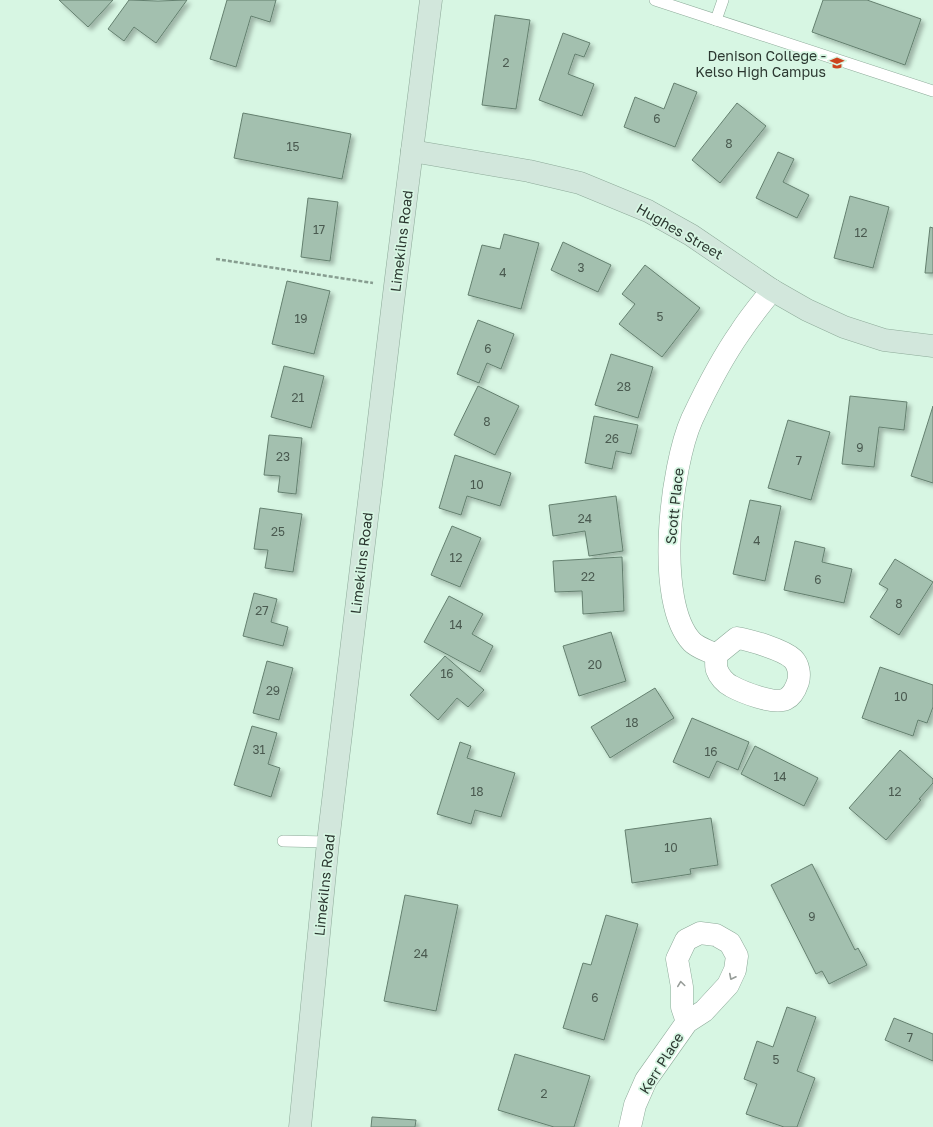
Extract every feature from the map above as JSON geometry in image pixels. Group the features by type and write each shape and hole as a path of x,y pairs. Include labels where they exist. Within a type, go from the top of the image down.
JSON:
{"main road":[{"name":"Limekilns Road","path":"300,1127 328,842 431,0"},
{"name":"Hughes Street","path":"412,151 529,170 580,183 648,211 691,235 772,290 807,310 844,327 884,340 933,346"}],"street":[{"name":"Scott Place","path":"716,655 693,643 681,624 674,604 669,556 670,521 677,469 692,420 712,380 740,331 772,290"},
{"name":"Kerr Place","path":"630,1127 635,1105 646,1080 687,1022"}],"lane":[{"path":"655,0 933,91"},
{"path":"716,20 722,0"},
{"path":"283,841 328,842"}],"path":[{"path":"216,259 395,286"}],"building":[{"path":"59,0 113,0 88,27"},
{"path":"129,0 187,0 156,43 134,27 124,41 108,29"},
{"path":"227,0 276,0 270,22 251,16 236,67 210,59"},
{"path":"823,0 867,0 921,19 905,65 812,32"},
{"path":"495,15 530,20 516,109 482,105"},
{"path":"563,33 590,43 584,57 575,54 568,74 594,84 582,116 539,100"},
{"path":"674,83 697,92 675,147 624,127 635,97 664,109"},
{"path":"737,103 766,126 720,183 692,160"},
{"path":"243,113 351,134 342,179 234,158"},
{"path":"778,152 794,159 783,182 809,195 797,218 756,198"},
{"path":"850,196 889,207 873,268 834,258"},
{"path":"308,198 338,202 330,261 301,257"},
{"path":"930,227 933,228 933,273 925,273"},
{"path":"504,234 539,243 521,309 468,295 482,245 500,249"},
{"path":"563,242 611,265 598,292 551,270"},
{"path":"645,265 700,308 662,357 619,324 635,304 622,294"},
{"path":"287,281 330,291 314,354 272,344"},
{"path":"478,320 514,334 501,369 487,363 479,383 457,374"},
{"path":"611,354 653,367 638,418 595,405"},
{"path":"284,366 324,376 311,428 271,417"},
{"path":"478,386 519,406 495,455 454,435"},
{"path":"850,396 907,402 904,430 879,427 874,467 842,464"},
{"path":"933,406 933,483 911,476"},
{"path":"594,416 638,425 631,454 616,451 612,469 585,463"},
{"path":"788,420 830,432 811,500 768,488"},
{"path":"269,435 302,438 296,494 278,492 280,476 264,475"},
{"path":"455,455 511,473 500,506 467,496 461,515 439,508"},
{"path":"616,496 623,551 589,556 585,531 553,536 549,505"},
{"path":"750,500 781,506 765,581 733,574"},
{"path":"260,508 302,514 293,572 265,568 268,550 254,549"},
{"path":"452,526 481,538 460,587 431,575"},
{"path":"795,541 825,548 822,562 852,569 844,603 784,590"},
{"path":"622,557 624,611 583,614 582,591 555,592 553,561"},
{"path":"895,559 933,582 899,635 870,617 888,589 879,584"},
{"path":"254,593 277,599 271,622 288,627 283,646 243,636"},
{"path":"449,596 483,614 472,634 493,646 480,672 424,642"},
{"path":"611,632 626,681 579,696 563,646"},
{"path":"445,656 484,690 468,707 457,698 438,720 410,695"},
{"path":"267,661 293,668 279,720 253,713"},
{"path":"880,667 933,685 933,707 927,723 918,720 913,736 862,718"},
{"path":"655,688 674,718 610,758 591,727"},
{"path":"692,718 749,742 738,770 717,761 709,778 673,762"},
{"path":"252,726 277,733 268,764 280,768 271,797 234,785"},
{"path":"460,742 471,746 467,758 515,773 501,817 475,810 471,824 437,814"},
{"path":"755,746 818,778 804,806 741,774"},
{"path":"900,750 933,779 933,783 919,799 921,800 886,840 849,808"},
{"path":"711,818 718,865 690,869 691,874 632,883 625,830"},
{"path":"812,864 855,950 858,948 867,965 829,984 822,971 816,974 771,885"},
{"path":"405,895 458,905 436,1011 384,1001"},
{"path":"606,915 638,924 604,1040 563,1028 583,963 591,965"},
{"path":"787,1007 816,1017 797,1071 815,1078 797,1127 784,1127 746,1114 757,1084 744,1079 757,1041 773,1047"},
{"path":"894,1018 933,1034 933,1061 885,1040"},
{"path":"515,1054 590,1076 574,1127 554,1127 498,1110"},
{"path":"372,1117 416,1120 415,1127 371,1127"}],"place":[{"name":"Denison College - Kelso High Campus","path":"837,63"}]}
